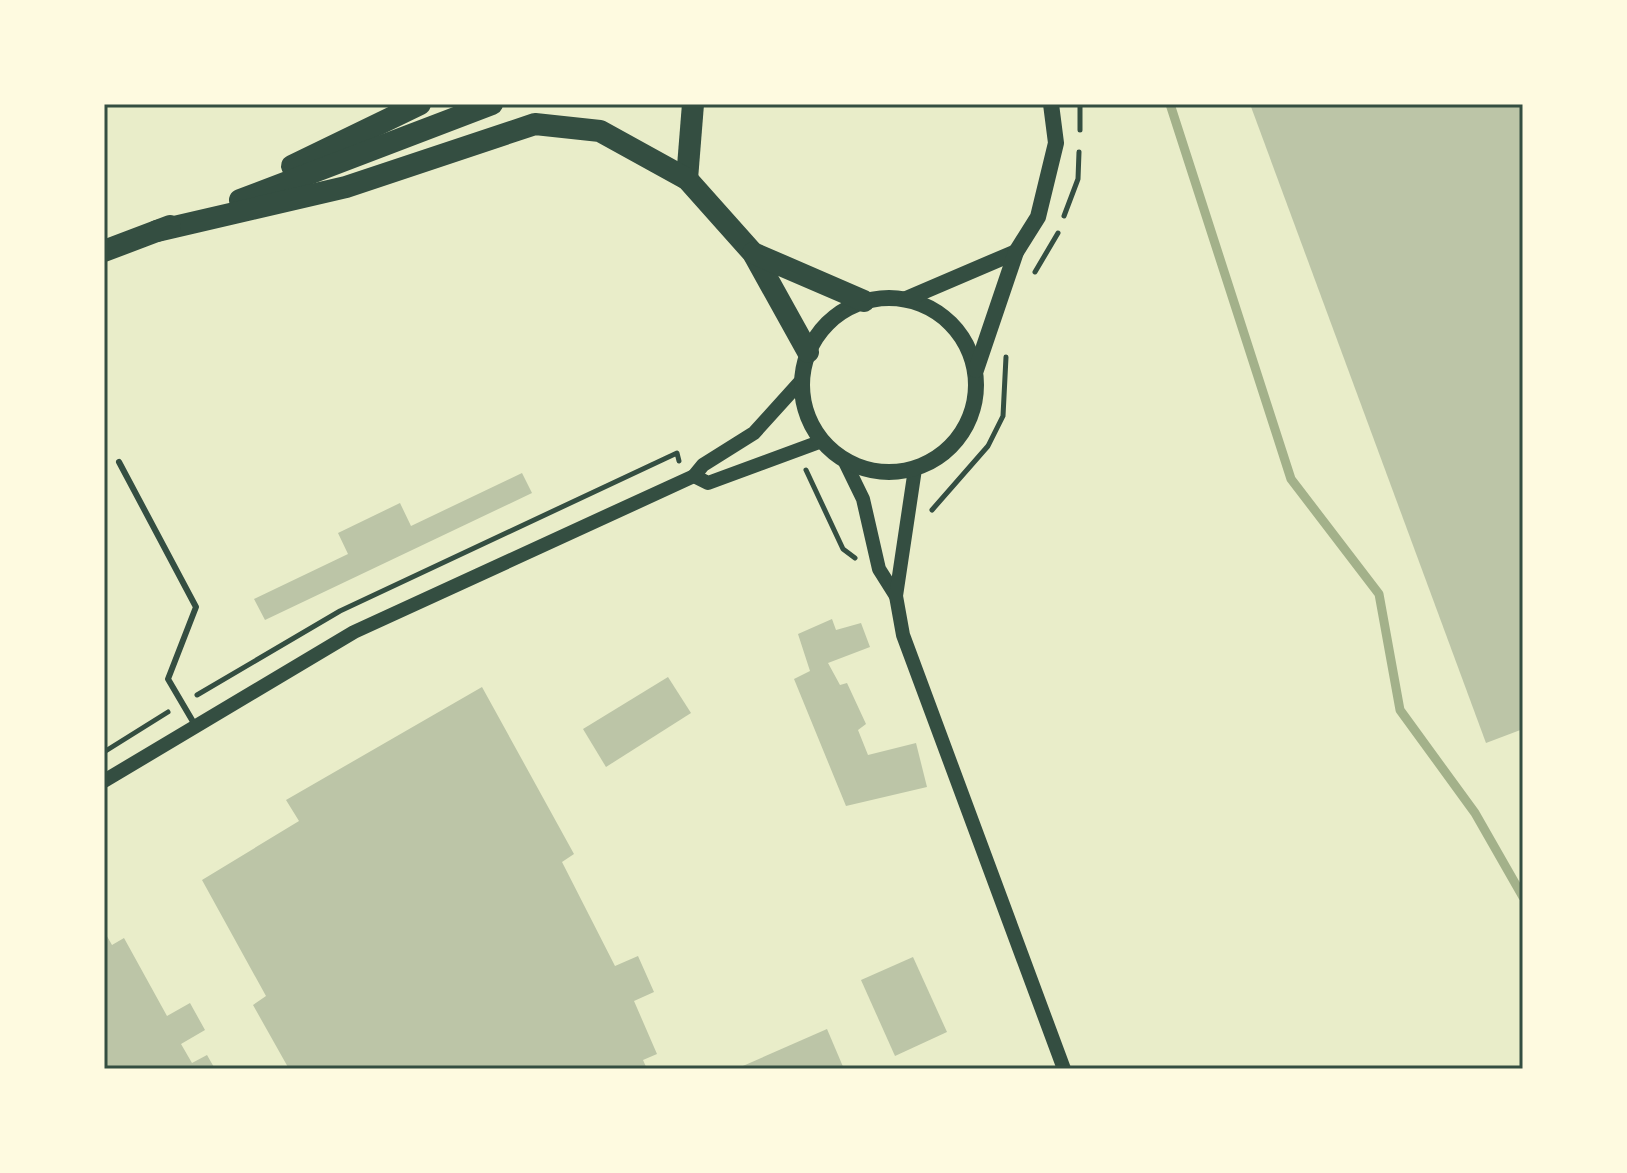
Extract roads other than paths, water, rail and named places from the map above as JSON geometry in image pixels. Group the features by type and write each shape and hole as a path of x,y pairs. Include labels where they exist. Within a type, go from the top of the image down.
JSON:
{"highway":[{"path":"157,231 420,104"},
{"path":"104,251 492,104"},
{"path":"687,179 693,104"},
{"path":"157,231 346,187 535,124 600,131 687,179 753,253 808,352"},
{"path":"753,253 864,301"}],"main road":[{"path":"976,371 963,338 939,312 906,299 878,298 864,301 836,315 824,326 808,352 801,381 806,413 822,441 844,460 878,472 915,469 931,462 958,439 974,407 976,371 1016,252 1038,217 1056,143 1051,104"},
{"path":"906,299 1016,252"}],"street":[{"path":"104,781 354,632 694,476 703,465 754,433 801,381"},
{"path":"694,476 708,483 822,441"},
{"path":"844,460 863,499 879,569 896,596"},
{"path":"915,469 896,596 903,635 1064,1069"}],"lane":[{"path":"119,462 196,607 168,679 195,725"}],"waterway":[{"path":"1170,104 1291,479 1379,594 1400,710 1475,813 1523,897"}]}
